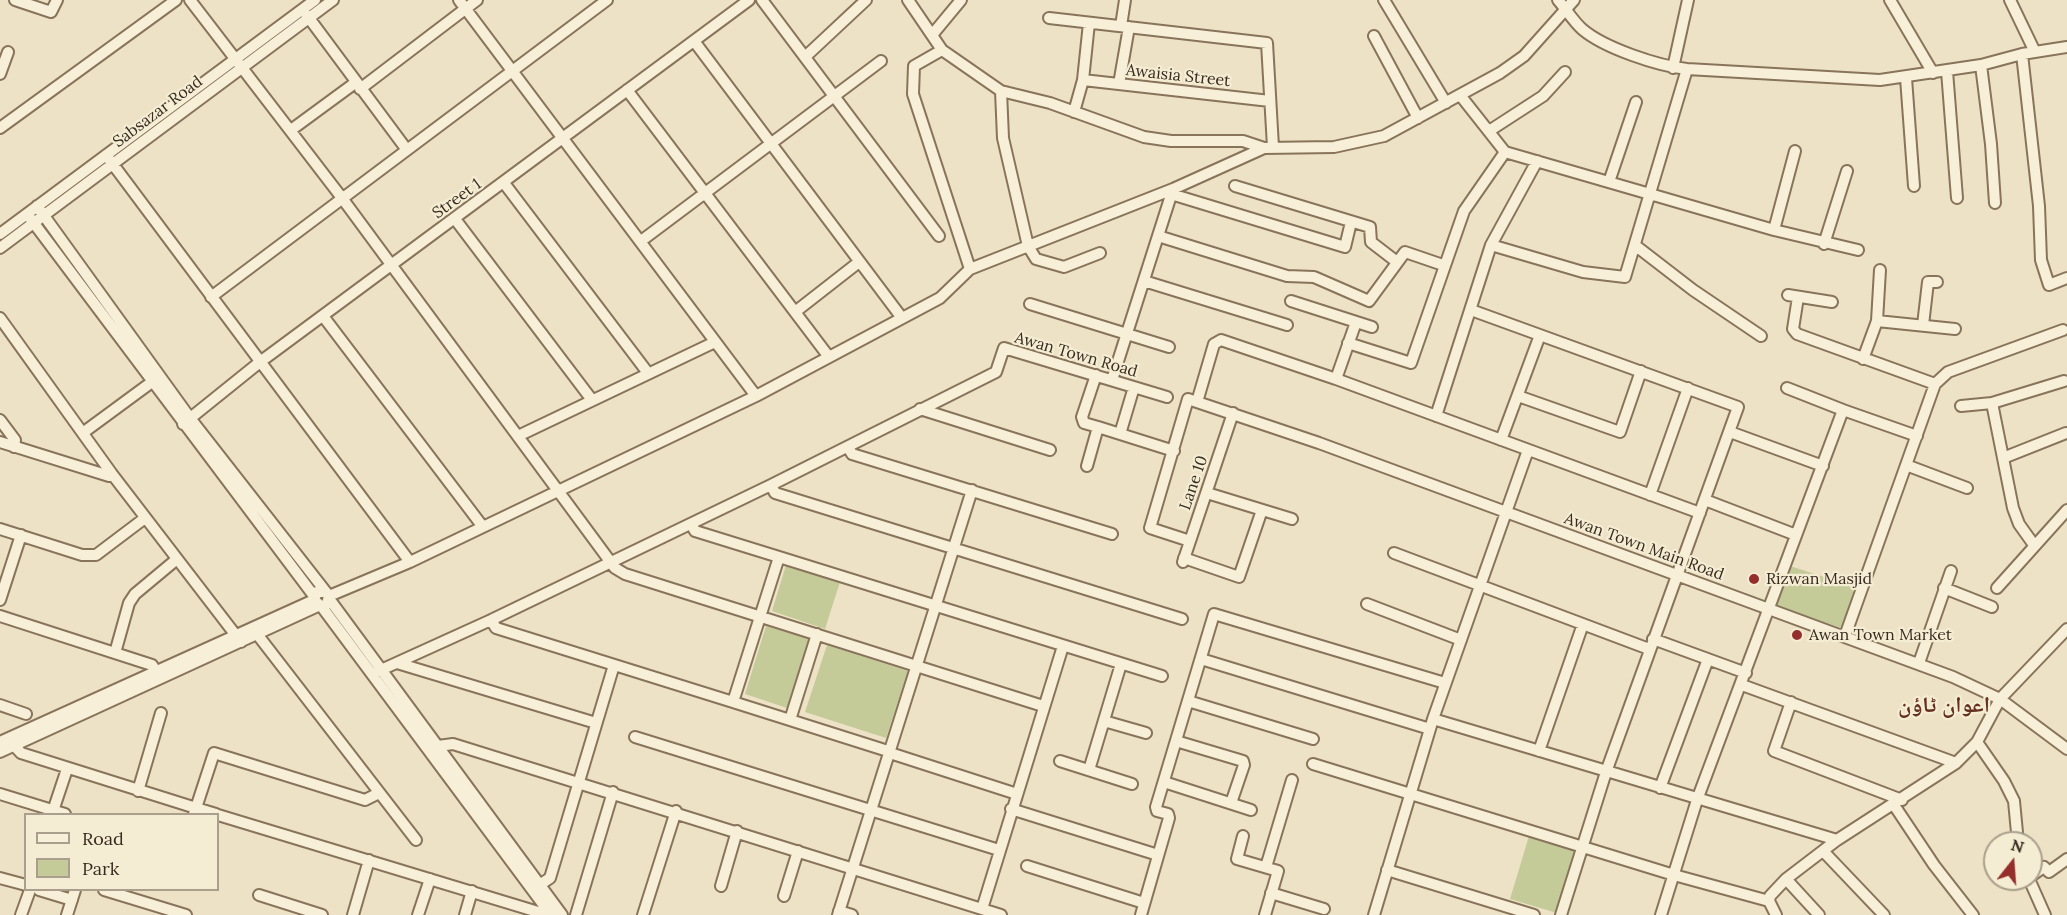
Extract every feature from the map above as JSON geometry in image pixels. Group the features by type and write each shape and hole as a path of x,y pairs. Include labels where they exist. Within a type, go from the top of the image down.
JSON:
{"street":[{"path":"15,0 51,12 57,0"},
{"path":"0,128 176,0"},
{"path":"190,0 342,198 611,562 625,574 1043,706"},
{"path":"305,14 315,0"},
{"path":"0,248 30,219 105,155 240,63 305,14 333,0"},
{"path":"291,130 358,86 463,4 477,0"},
{"path":"211,297 607,0"},
{"name":"Street 1","path":"187,421 260,362 749,0"},
{"path":"762,0 939,236"},
{"path":"805,57 866,0"},
{"path":"908,0 942,50 1001,91 1074,112 1144,137 1171,141 1243,141 1268,147 1334,147 1384,136 1500,73 1524,56 1574,0"},
{"path":"932,35 961,0"},
{"path":"1119,84 1125,27 1125,0"},
{"path":"1384,0 1446,103"},
{"path":"1558,0 1583,29 1618,49 1673,68 1880,80 1906,78 1981,65 2022,54 2067,46"},
{"path":"1673,68 1688,0"},
{"path":"1890,0 1933,73"},
{"path":"2010,0 2035,52"},
{"path":"463,4 561,139 756,396"},
{"path":"305,14 407,150"},
{"path":"1048,18 1267,43 1270,101 1268,147"},
{"path":"1074,112 1083,80 1089,23"},
{"path":"1374,36 1418,117"},
{"path":"694,41 902,318"},
{"path":"942,50 914,66 913,94 970,269"},
{"path":"0,74 8,52"},
{"path":"2022,54 2038,207 2041,260 2049,285 2067,278"},
{"path":"640,241 881,61"},
{"name":"Sabsazar Road","path":"40,211 113,165 240,63"},
{"path":"1981,65 1991,144 1995,203"},
{"path":"1491,245 1583,272 1621,278 1627,274 1687,69"},
{"path":"1947,71 1957,198"},
{"path":"1489,131 1542,96 1565,72"},
{"path":"1906,78 1914,186"},
{"name":"Awaisia Street","path":"1083,80 1270,101"},
{"path":"627,90 829,357"},
{"path":"1001,91 1003,138 1028,246 1036,259 1064,267 1100,253"},
{"path":"1460,95 1505,152 1773,230 1824,244 1858,250"},
{"path":"1609,182 1636,102"},
{"path":"0,752 7,742 322,599 410,562 756,396 940,298 970,269 1172,192 1268,147"},
{"path":"1773,230 1795,151"},
{"path":"1348,343 1411,363 1443,265 1464,211 1505,152"},
{"path":"105,155 410,562"},
{"path":"1436,416 1491,245 1537,161"},
{"path":"1824,244 1847,171"},
{"path":"504,183 648,373"},
{"path":"1235,186 1371,227 1371,242 1397,262"},
{"path":"1172,192 1345,247 1352,222"},
{"path":"1112,380 1172,192"},
{"path":"40,211 156,379"},
{"path":"0,234 30,219"},
{"path":"30,219 156,379 537,887 562,915"},
{"path":"455,219 592,400"},
{"path":"1158,236 1287,276 1314,277 1369,301 1405,252 1443,265"},
{"path":"1636,246 1693,290 1761,336"},
{"path":"795,312 859,262"},
{"path":"1863,358 1877,321 1880,270"},
{"path":"1144,280 1287,325"},
{"path":"1923,325 1928,282 1937,282"},
{"path":"1832,302 1793,296 1794,332 1935,384"},
{"path":"1291,301 1372,327"},
{"path":"1030,304 1169,348"},
{"path":"1471,310 1738,407 1675,575 1606,772 1561,915"},
{"path":"323,316 483,527"},
{"path":"0,318 112,474 239,638"},
{"path":"1877,321 1955,329"},
{"path":"1336,380 1356,322"},
{"path":"1845,636 1935,384 1948,372 2063,330"},
{"path":"1501,440 1540,335"},
{"path":"1190,541 1150,528 1188,399 1197,402 1217,341 1336,380 1700,513"},
{"path":"518,436 715,342"},
{"name":"Awan Town Road","path":"920,409 996,372 1004,348 1167,397"},
{"path":"1518,396 1620,432 1641,371"},
{"path":"1096,375 1082,417 1084,423 1174,451"},
{"path":"84,432 156,379"},
{"path":"1961,406 1992,403 2064,381"},
{"path":"1120,434 1134,387"},
{"path":"1650,495 1688,388"},
{"path":"1787,388 1917,436"},
{"name":"Awan Town Main Road","path":"1197,402 1507,512 1919,663 2000,699 2067,748"},
{"path":"1992,403 2013,508 2019,524 2034,545"},
{"path":"377,672 691,524 920,409 1050,450"},
{"path":"1661,915 1697,800 1844,410"},
{"name":"Lane 10","path":"1233,413 1183,560 1239,577 1262,510"},
{"path":"0,420 15,440 14,447"},
{"path":"1087,466 1098,427"},
{"path":"1730,432 1823,466"},
{"path":"2003,458 2067,434"},
{"path":"0,442 109,476 112,474"},
{"path":"848,447 852,454 1112,534"},
{"path":"1374,915 1431,724 1528,450"},
{"path":"1906,465 1967,488"},
{"path":"771,485 775,493 1182,619"},
{"path":"852,915 839,913 972,490"},
{"path":"1207,493 1292,519"},
{"path":"1705,500 1796,535"},
{"path":"1997,588 2067,510"},
{"path":"0,529 82,555 96,555 145,518"},
{"path":"691,524 695,531 1162,676"},
{"path":"0,600 21,535"},
{"path":"1394,553 1583,624 1708,659 1746,673"},
{"path":"733,702 779,557"},
{"path":"115,653 129,603 135,594 177,559"},
{"path":"1919,663 1951,571"},
{"path":"1944,588 1992,607"},
{"path":"239,638 257,634 322,599"},
{"path":"1367,604 1461,640"},
{"path":"1141,915 1170,818 1168,814 1156,810 1211,618 1219,614 1445,684"},
{"path":"0,616 152,664 158,674"},
{"path":"491,620 496,628 1017,794"},
{"path":"1539,751 1583,624"},
{"path":"1776,915 1769,901 1770,896 1786,879 1837,840 1956,763 1977,742 2000,699 2067,629"},
{"path":"257,634 417,840"},
{"path":"790,720 817,634"},
{"path":"982,909 1063,646"},
{"path":"1201,659 1431,724 1539,751 1837,840"},
{"path":"1660,788 1708,659"},
{"path":"397,663 596,723"},
{"path":"1089,770 1121,664"},
{"path":"537,887 550,878 615,665"},
{"path":"1742,685 1956,763"},
{"path":"1188,701 1313,739"},
{"path":"1791,702 1774,752 1898,802 1934,865 1973,915"},
{"path":"0,705 26,714"},
{"path":"138,791 161,713"},
{"path":"1104,721 1146,733"},
{"path":"634,736 999,850"},
{"path":"1176,741 1243,761 1244,765 1231,803"},
{"path":"7,742 21,753 195,812 214,753 365,800 379,793"},
{"path":"1977,742 2004,781 2014,801 2017,831"},
{"path":"434,749 453,744 579,781 1001,915"},
{"path":"1060,761 1132,784"},
{"path":"1313,764 1674,875 1769,901"},
{"path":"0,794 52,812 67,769"},
{"path":"1266,867 1292,780"},
{"path":"1164,782 1251,810"},
{"path":"576,915 613,792"},
{"path":"1011,809 1158,855"},
{"path":"643,915 675,811"},
{"path":"219,816 472,891 526,912 550,915"},
{"path":"721,886 737,831"},
{"path":"1243,836 1236,858 1278,871 1265,915"},
{"path":"784,896 798,851"},
{"path":"1822,851 1884,915"},
{"path":"2043,868 2049,872 2067,859"},
{"path":"353,915 369,860"},
{"path":"1027,867 1144,903"},
{"path":"1387,870 1534,915"},
{"path":"0,878 24,884"},
{"path":"418,915 430,879"},
{"path":"1786,879 1819,915"},
{"path":"537,887 550,915"},
{"path":"21,915 30,891"},
{"path":"46,891 73,895 67,915"},
{"path":"107,891 186,915"},
{"path":"465,915 472,891"},
{"path":"2035,891 2045,915"},
{"path":"1271,893 1324,909"},
{"path":"259,895 322,915"}],"green space":[{"path":"786,565 840,582 825,629 772,611"},
{"path":"1790,566 1855,587 1842,628 1776,607"},
{"path":"766,626 812,640 790,709 745,694"},
{"path":"827,645 908,671 886,738 805,712"},
{"path":"1529,836 1576,849 1557,913 1510,899"}],"place":[{"name":"Rizwan Masjid","path":"1754,579"},
{"name":"Awan Town Market","path":"1797,635"}],"district":[{"name":"اعوان ٹاؤن","path":"1944,706"}]}
